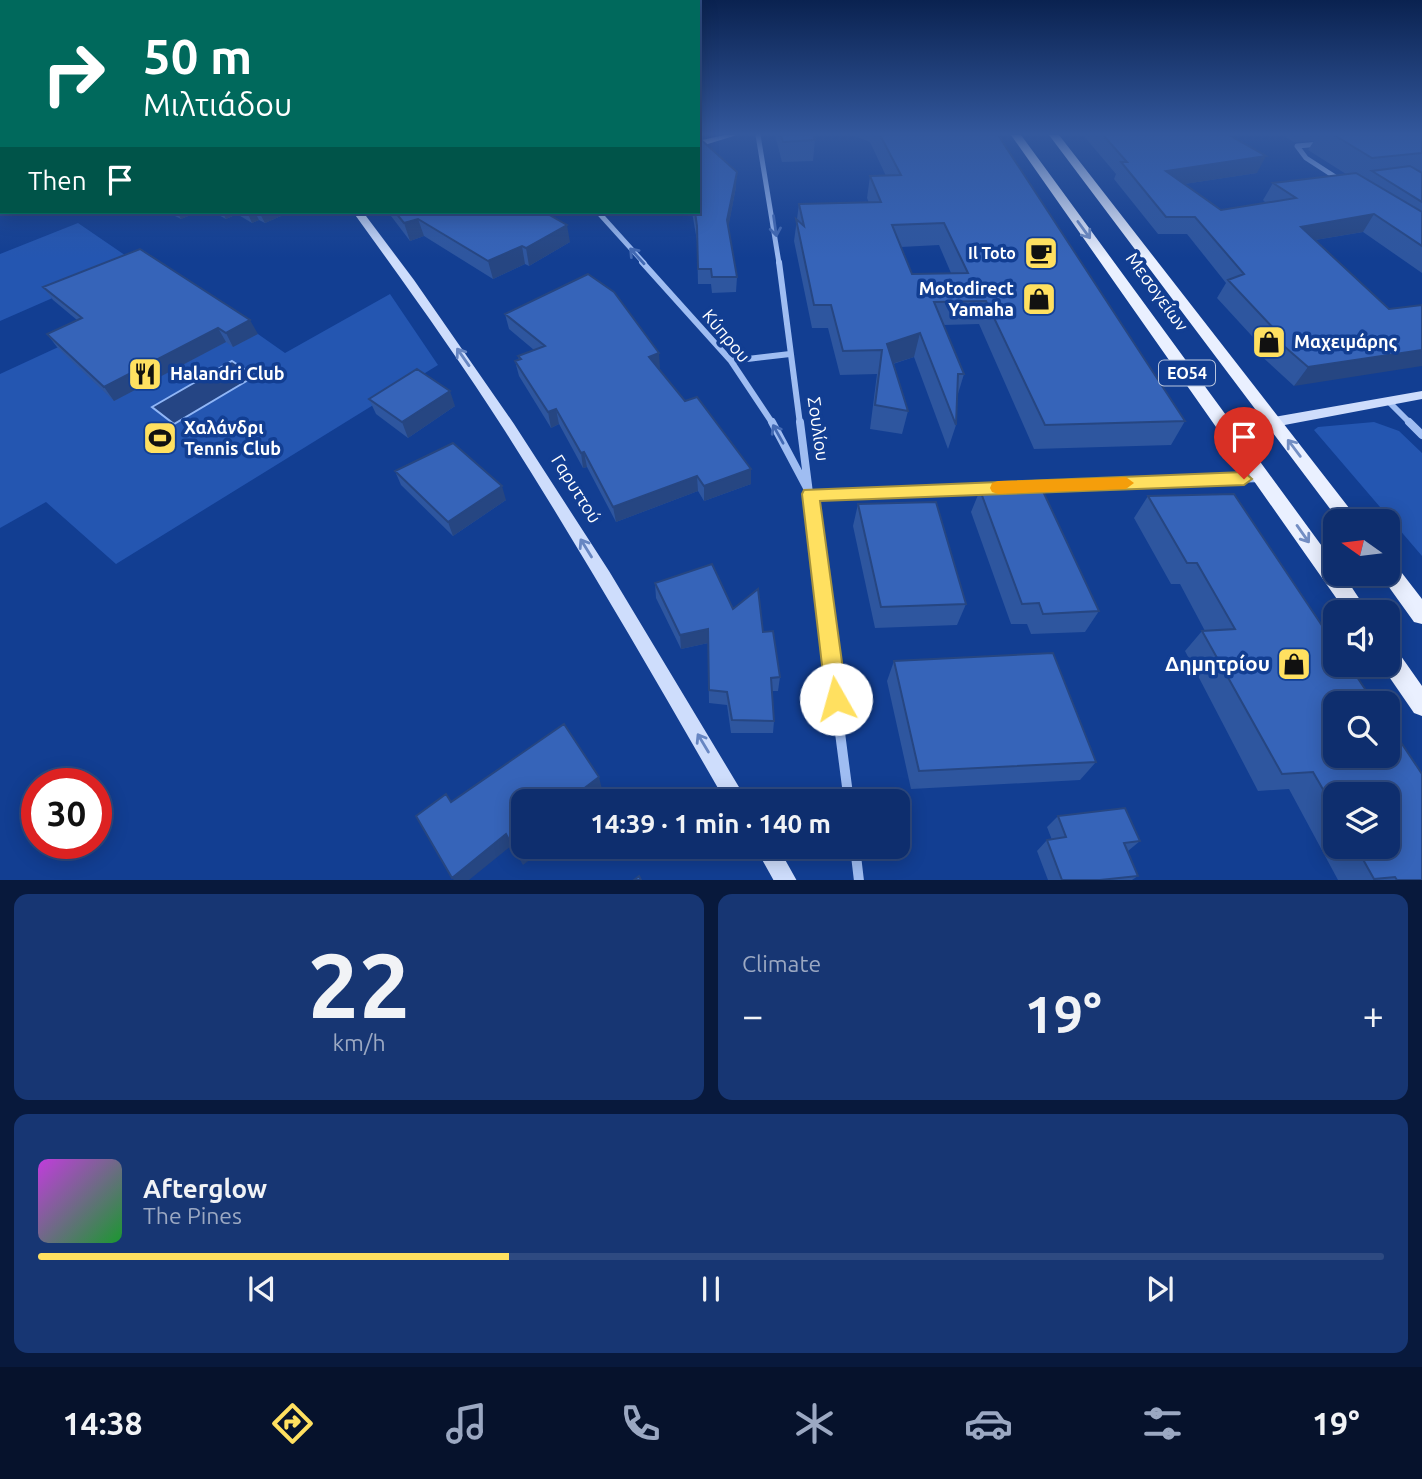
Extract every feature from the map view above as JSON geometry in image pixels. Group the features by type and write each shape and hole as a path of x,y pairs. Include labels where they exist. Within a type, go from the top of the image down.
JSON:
{"main road":[{"name":"Μεσογείων","path":"1046,176 1350,600"},
{"name":"Μεσογείων","path":"1085,176 1341,509"},
{"path":"1400,586 1422,615"},
{"path":"1400,673 1422,705"}],"street":[{"name":"Σουλίου","path":"766,176 774,220 847,789"},
{"path":"1334,176 1346,184"},
{"name":"Γαρυττού","path":"360,214 397,262 497,406 598,567 730,789"},
{"name":"Κύπρου","path":"600,214 731,361 774,426 810,494"},
{"path":"731,361 790,354"},
{"path":"1274,422 1422,395"},
{"path":"1388,401 1422,435"},
{"path":"810,494 1264,478"},
{"path":"773,859 786,880"},
{"path":"856,859 859,880"}],"shaded area":[{"path":"78,223 135,262 0,321 0,254"},
{"name":"Χαλάνδρι Tennis Club","path":"199,293 285,353 390,294 438,365 116,564 46,502 0,528 0,374 80,337"},
{"path":"232,361 255,376 174,424 152,407"},
{"path":"1374,422 1399,431 1422,453 1422,556 1400,530 1400,509 1382,509 1314,430 1318,427"}],"building":[{"path":"700,176 736,176 727,220 737,277 712,277 711,269 698,269 695,214 700,214"},
{"path":"870,176 1025,176 1185,421 1045,425 986,301 934,302 964,374 958,374 956,425 920,333 887,344 908,411 875,405 882,350 843,351 831,305 814,305 796,219 804,226 799,204 881,202","holes":["944,223 968,273 912,274 892,225"]},
{"path":"1133,176 1173,176 1221,210 1296,198 1273,183 1331,176 1361,176 1422,212 1422,246 1374,214 1301,227 1389,309 1422,305 1422,350 1308,367 1270,334 1277,332 1228,280 1244,274 1195,217 1166,217"},
{"path":"1380,176 1422,176 1422,202"},
{"path":"397,214 548,214 567,225 526,248 522,246 488,261 418,219 404,223"},
{"path":"140,249 250,320 226,333 218,328 104,387 47,334 82,318 43,287"},
{"path":"588,274 614,292 659,353 649,357 685,401 697,397 751,469 704,486 697,476 613,507 584,452 581,453 556,409 548,412 515,361 521,359 518,356 545,346 505,314"},
{"path":"417,369 450,391 402,422 369,399"},
{"path":"453,443 502,486 448,522 395,471"},
{"path":"1041,487 1099,611 1043,614 1039,603 1022,604 980,490"},
{"path":"1234,494 1323,627 1323,677 1357,677 1366,691 1323,691 1323,768 1400,768 1400,741 1422,774 1422,880 1397,880 1395,877 1374,879 1363,859 1400,859 1400,782 1323,782 1323,789 1313,772 1282,774 1202,631 1235,629 1197,563 1187,563 1148,496"},
{"path":"936,502 966,604 881,607 858,504"},
{"path":"712,564 733,609 758,589 763,632 773,631 780,677 771,678 774,721 732,720 727,692 709,690 708,629 680,635 655,583"},
{"path":"1053,653 1096,762 919,771 894,661"},
{"path":"564,724 599,777 583,789 511,789 511,844 506,834 452,878 416,816 446,794 451,802"},
{"path":"1125,808 1140,841 1124,843 1138,876 1062,880 1047,840 1066,837 1058,816"}],"slow traffic":[{"path":"998,488 1126,483"}],"place":[{"name":"Il Toto","path":"1041,253"},
{"name":"Motodirect Yamaha","path":"1039,299"},
{"name":"Μαχειμάρης","path":"1269,342"},
{"name":"Halandri Club","path":"145,374"},
{"name":"Χαλάνδρι Tennis Club","path":"160,438"},
{"name":"Δημητρίου","path":"1294,664"}],"route":[{"path":"836,699 810,494 1244,479"}]}
